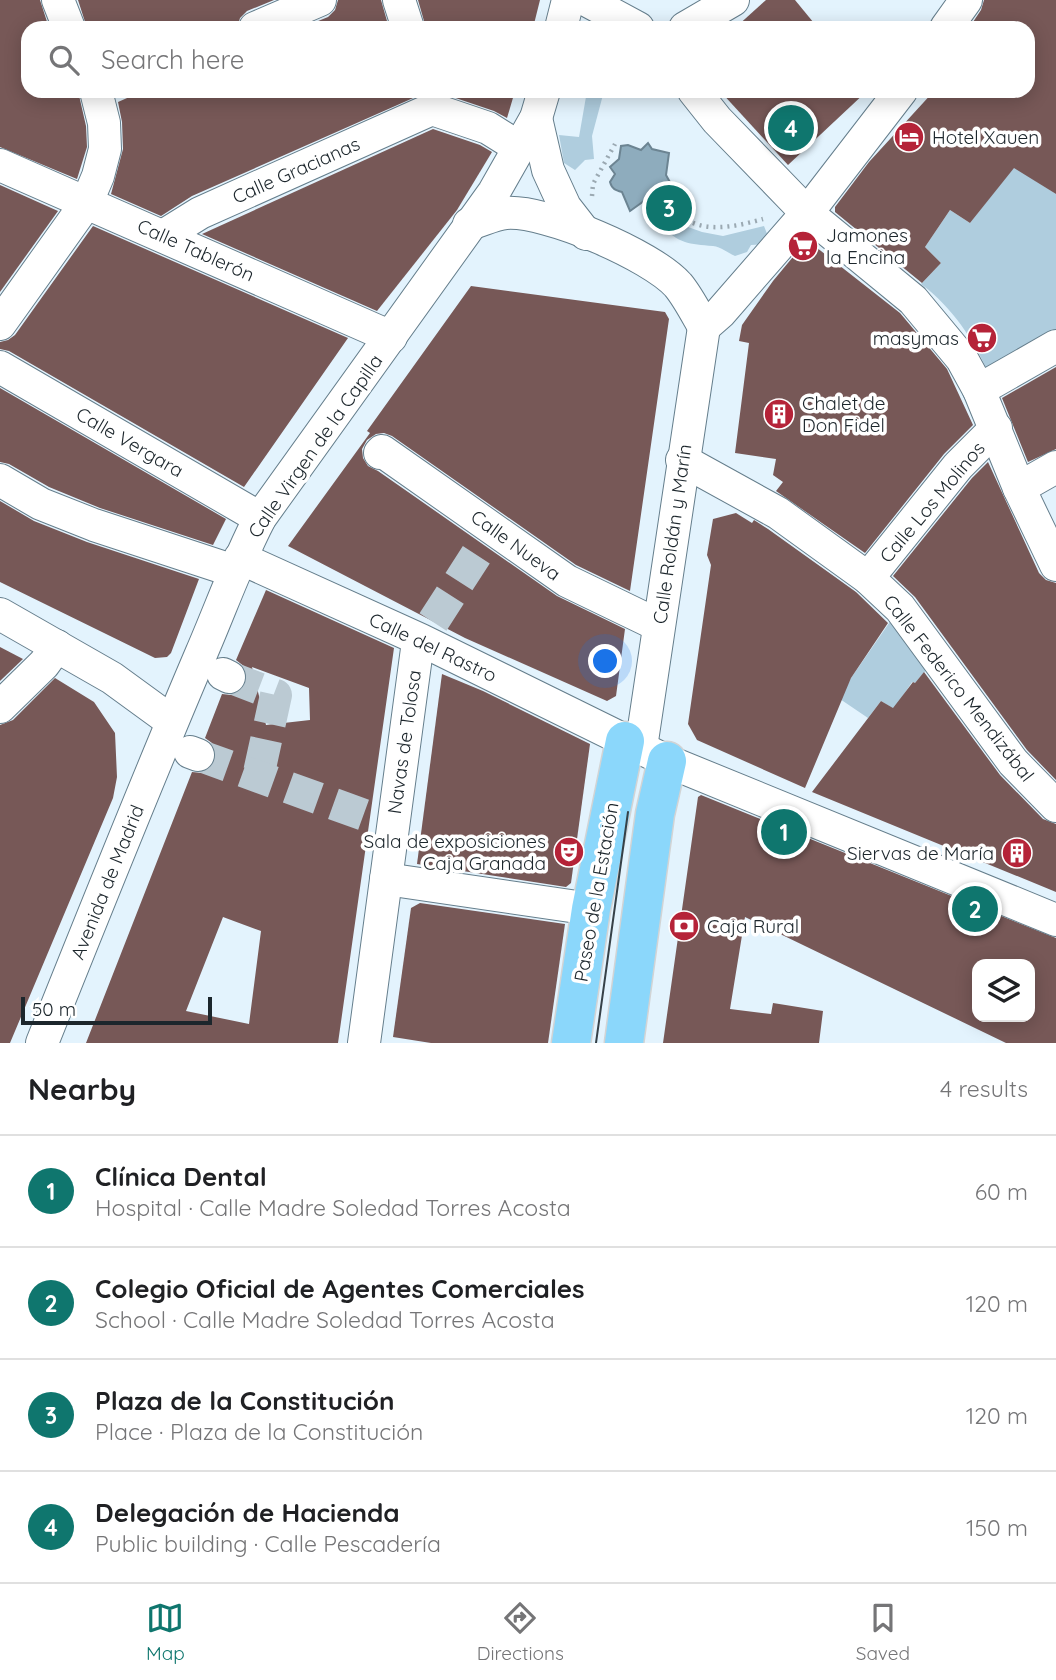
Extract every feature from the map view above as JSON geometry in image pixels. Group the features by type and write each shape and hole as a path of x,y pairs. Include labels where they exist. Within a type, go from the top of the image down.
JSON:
{"main road":[{"name":"Paseo de la Estación","path":"571,1043 591,909 644,748"},
{"path":"624,1043 655,814 644,748"}],"street":[{"path":"58,0 66,21"},
{"path":"271,21 320,0"},
{"path":"399,0 406,21"},
{"path":"563,21 568,0"},
{"path":"586,0 625,21"},
{"path":"697,21 733,0"},
{"path":"951,21 967,0"},
{"path":"0,324 88,202 105,149 102,98"},
{"path":"700,98 807,213 913,300 962,359 979,390 1019,488 1056,565"},
{"path":"469,224 505,213 547,220 618,245 643,258 678,286 704,327 720,313 807,213 896,98"},
{"path":"429,100 488,128 520,148"},
{"name":"Calle Gracianas","path":"163,236 200,213 429,100"},
{"path":"540,104 548,170 565,207 586,234"},
{"name":"Calle Virgen de la Capilla","path":"171,721 237,564 260,518 494,192 520,148 540,104"},
{"name":"Calle Tablerón","path":"0,165 391,337"},
{"name":"Calle Roldán y Marín","path":"644,748 658,625 704,327"},
{"path":"979,390 1056,346"},
{"name":"Calle Vergara","path":"0,367 260,518"},
{"name":"Calle Los Molinos","path":"868,578 958,466 996,428"},
{"name":"Calle Nueva","path":"382,451 491,532 567,581 658,625"},
{"name":"Calle Federico Mendizábal","path":"682,460 778,513 868,578 900,608 1013,762 1056,806"},
{"path":"1019,488 1056,467"},
{"name":"Calle del Rastro","path":"0,480 52,508 237,564 421,640 644,748 1056,920"},
{"path":"0,614 123,685 171,721"},
{"name":"Navas de Tolosa","path":"364,1043 386,879 381,821 425,634"},
{"path":"0,707 44,664 57,646"},
{"name":"Avenida de Madrid","path":"42,1043 171,721"},
{"path":"386,879 591,909"}],"path":[{"path":"592,197 593,184 615,144"},
{"path":"671,206 684,219 711,228 738,226 790,212 807,213"}],"shaded area":[{"path":"586,98 602,98 592,136 594,159 585,160 575,170 564,163 559,135 579,137"},
{"path":"648,143 652,149 669,153 666,175 672,186 659,194 655,201 644,201 630,211 622,192 614,189 610,182 615,174 610,167 619,159 621,146 628,145 641,150"},
{"path":"1014,167 1056,194 1056,340 990,376 962,326 943,303 921,284 941,263 925,247 950,210 970,223"},
{"path":"663,218 702,232 723,236 764,226 771,244 751,245 747,252 735,256 716,247 678,239 661,224"},
{"path":"894,616 928,668 915,683 912,682 894,709 881,701 868,718 840,699 851,678"}],"building":[{"path":"0,0 40,0 47,21 21,21 21,98 80,98 86,126 87,147 77,179 0,147"},
{"path":"78,0 274,0 247,11 239,21 85,21"},
{"path":"338,0 381,0 387,21 318,21 335,10"},
{"path":"418,0 540,0 535,21 424,21"},
{"path":"766,0 795,0 812,21 743,21"},
{"path":"984,0 1056,0 1056,194 1014,168 970,223 950,210 925,247 941,263 922,283 835,212 835,207 869,162 928,98 1035,98 1035,21 974,21"},
{"path":"127,98 413,98 192,196 161,216 111,194 123,149 118,102"},
{"path":"456,98 513,98 507,118"},
{"path":"726,98 860,98 788,165"},
{"path":"433,129 480,145 492,152 457,210 377,311 202,234"},
{"path":"0,185 58,211 0,292"},
{"path":"93,226 348,338 244,487 9,351 0,349 0,342 15,335"},
{"path":"807,240 900,313 947,369 973,425 944,454 865,553 776,491 783,482 773,475 776,459 735,453 749,343 739,341 742,325 773,281"},
{"path":"471,286 665,312 669,319 630,591 576,565 392,436 376,434 367,440 362,449 368,466 557,596 625,629 616,696 607,701 465,638 288,546"},
{"path":"1056,367 1056,449 1028,462 1002,398"},
{"path":"0,388 226,519 213,545 100,508 49,487 9,464 0,462"},
{"path":"988,462 1039,573 1046,580 1056,583 1056,780 1027,750 915,597 893,576"},
{"path":"0,501 34,521 87,542 199,579 171,653 167,657 155,658 0,582"},
{"path":"736,513 768,529 856,592 888,623 851,678 805,788 697,740 688,724 711,565 707,555 713,519"},
{"path":"266,590 394,648 338,1043 86,1043 192,772 202,773 210,769 215,762 216,751 212,743 205,738 222,694 239,693 246,685 245,667 236,660","holes":["252,667 309,688 310,720 266,725","223,917 261,931 249,1024 186,1011"]},
{"path":"0,647 23,659 0,681"},
{"path":"924,672 1000,775 1043,819 1056,824 1056,892 812,792 881,701 893,708"},
{"path":"442,674 483,691 590,744 571,883 566,887 417,864"},
{"path":"55,678 94,702 115,733 117,777 113,798 10,1043 0,1043 0,725 13,720"},
{"path":"701,795 1056,938 1056,1043 1006,1043 745,917 730,1009 771,1014 773,1003 823,1011 819,1043 663,1043 698,797"},
{"path":"420,903 565,924 548,1043 431,1043 393,1037 411,908"}],"tunnel":[{"path":"433,622 489,535"},
{"path":"229,677 276,695 258,777"},
{"path":"198,755 370,817"}],"tram line":[{"path":"596,1043 628,812"}],"place":[{"name":"Delegación de Hacienda","path":"791,128"},
{"name":"Hotel Xauen","path":"909,137"},
{"name":"Plaza de la Constitución","path":"669,208"},
{"name":"Jamones la Encina","path":"803,246"},
{"name":"masymas","path":"982,338"},
{"name":"Chalet de Don Fidel","path":"779,414"},
{"name":"Clínica Dental","path":"784,832"},
{"name":"Sala de exposiciones Caja Granada","path":"569,852"},
{"name":"Siervas de María","path":"1017,853"},
{"name":"Colegio Oficial de Agentes Comerciales","path":"975,909"},
{"name":"Caja Rural","path":"684,926"}]}
